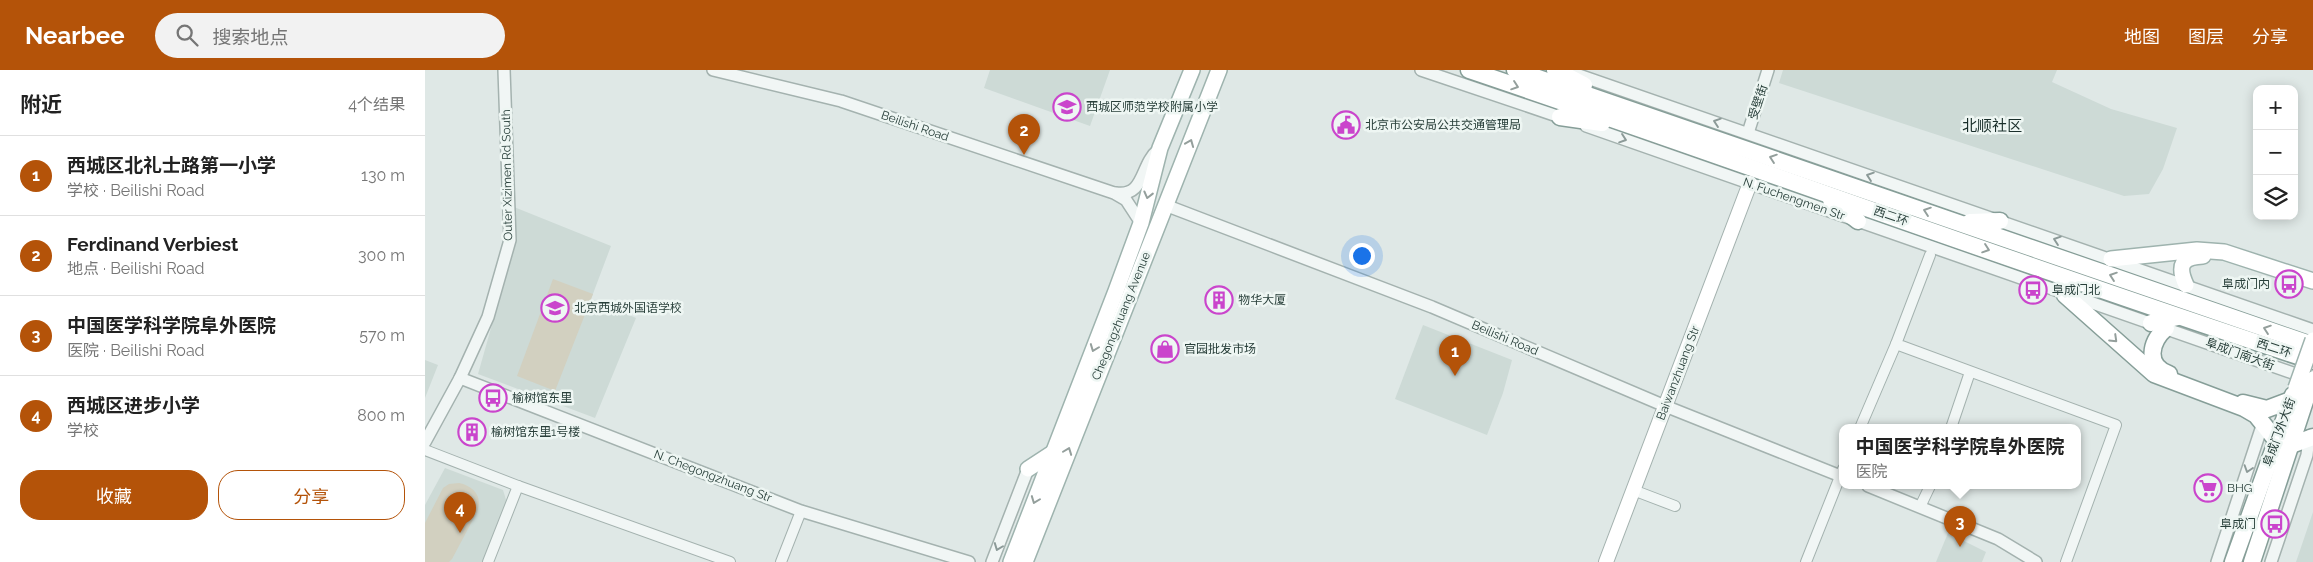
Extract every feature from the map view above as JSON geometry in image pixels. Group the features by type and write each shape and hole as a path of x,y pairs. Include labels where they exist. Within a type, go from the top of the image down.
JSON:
{"highway":[{"name":"西二环","path":"1469,70 1645,122 1960,222 2313,345"},
{"name":"西二环","path":"1515,70 1819,191 2179,317 2313,361"},
{"path":"1555,70 1645,122"},
{"path":"1560,117 1645,122"},
{"path":"1819,191 1859,221"},
{"path":"1960,222 2000,221"},
{"path":"2065,295 2154,374 2244,408 2256,415 2283,443 2312,432 2304,391 2277,406 2259,408 2164,373 2155,362 2151,349 2157,336 2158,326 2179,317"},
{"name":"阜成门外大街","path":"2233,562 2304,391"},
{"name":"阜成门外大街","path":"2252,562 2283,443"}],"main road":[{"name":"Chegongzhuang Avenue","path":"1011,562 1141,223 1160,148 1192,70"},
{"name":"Chegongzhuang Avenue","path":"1025,562 1219,70"},
{"name":"Baiwanzhuang Str","path":"1605,562 1750,184"},
{"path":"2111,259 2197,250 2223,252 2313,281"},
{"path":"2186,285 2181,273 2183,263 2191,257 2205,256 2225,258 2289,278 2309,287 2313,292"},
{"path":"2304,391 2313,340"},
{"path":"1028,469 1054,452"}],"street":[{"name":"Outer Xizimen Rd South","path":"425,442 460,378 488,317 510,240 504,70"},
{"name":"Beilishi Road","path":"713,70 841,101 1114,193 1126,200 1141,223"},
{"name":"N. Fuchengmen Str","path":"1421,70 2158,326"},
{"path":"1566,70 2313,330"},
{"name":"受壁街","path":"1748,133 1768,70"},
{"path":"1114,193 1126,194 1133,191 1151,155 1160,148"},
{"name":"Beilishi Road","path":"1165,204 1432,307 1665,406 1839,473"},
{"path":"1862,424 1896,344 1930,255"},
{"name":"阜成门南大街","path":"2158,326 2304,391"},
{"path":"1896,344 2116,425 2067,562"},
{"path":"1952,424 1970,372"},
{"name":"N. Chegongzhuang Str","path":"460,378 801,511 969,562"},
{"path":"2217,562 2263,423"},
{"path":"2271,562 2307,455 2312,432"},
{"path":"425,450 518,486 731,562"},
{"path":"992,562 1028,469"},
{"path":"1806,562 1839,481"},
{"path":"488,562 518,486"},
{"path":"1875,489 1997,539 2036,562"},
{"path":"1920,507 1929,489"},
{"path":"1633,490 1675,506"},
{"path":"781,562 801,511"}],"shaded area":[{"name":"西城区师范学校附属小学","path":"990,70 1110,70 1090,126 984,88"},
{"path":"1783,70 2057,70 2052,82 2111,109 2177,128 2163,169 2149,194 2124,196 1779,83"},
{"name":"北京西城外国语学校","path":"514,207 611,246 591,299 636,318 595,418 478,374 516,240"},
{"path":"553,279 593,294 555,391 517,376"},
{"path":"1423,325 1512,360 1503,393 1487,435 1395,399"},
{"path":"425,360 438,365 425,398"},
{"path":"445,468 503,490 507,503 484,562 425,562 425,505"},
{"path":"449,484 464,484 476,493 479,502 477,512 449,562 425,562 425,523 443,488"},
{"path":"2313,512 2313,562 2296,562"},
{"path":"1948,533 1986,552 1982,562 1936,562"}],"place":[{"name":"西城区师范学校附属小学","path":"1067,107"},
{"name":"北京市公安局公共交通管理局","path":"1346,125"},
{"name":"Ferdinand Verbiest","path":"1024,155"},
{"name":"阜成门内","path":"2289,284"},
{"name":"阜成门北","path":"2033,290"},
{"name":"物华大厦","path":"1219,300"},
{"name":"北京西城外国语学校","path":"555,308"},
{"name":"官园批发市场","path":"1165,349"},
{"name":"西城区北礼士路第一小学","path":"1455,376"},
{"name":"榆树馆东里","path":"493,398"},
{"name":"榆树馆东里1号楼","path":"472,432"},
{"name":"BHG","path":"2208,488"},
{"name":"阜成门","path":"2275,524"},
{"name":"西城区进步小学","path":"460,533"},
{"name":"中国医学科学院阜外医院","path":"1960,547"}],"district":[{"name":"北顺社区","path":"1992,126"}]}
